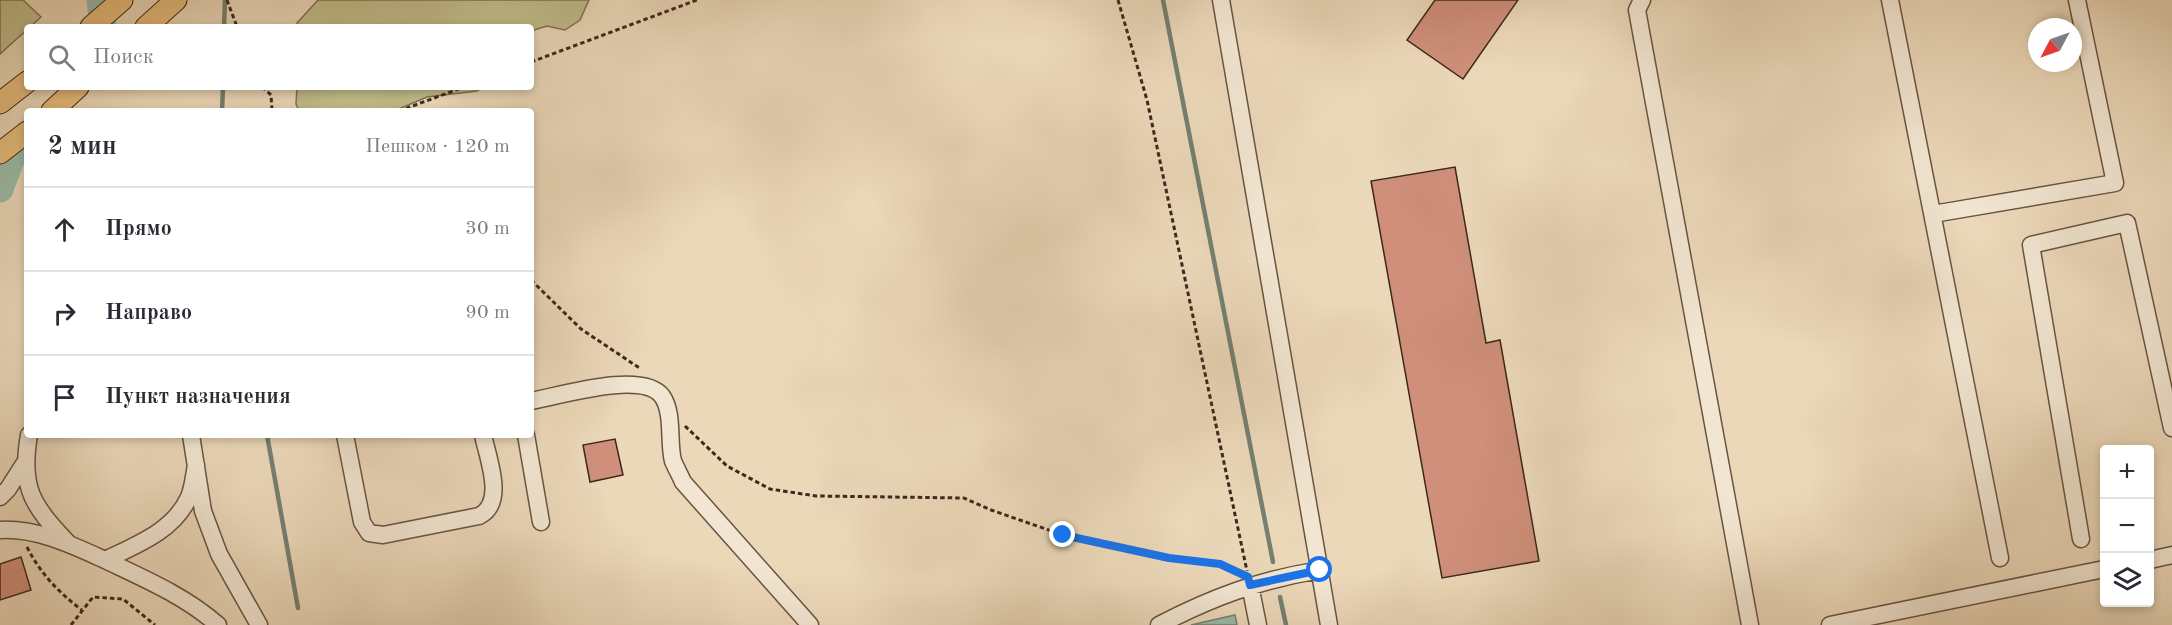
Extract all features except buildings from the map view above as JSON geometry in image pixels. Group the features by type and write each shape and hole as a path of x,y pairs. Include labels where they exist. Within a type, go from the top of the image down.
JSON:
{"main road":[{"path":"94,24 122,0"},
{"path":"149,24 176,0"},
{"path":"0,103 24,84"},
{"path":"55,108 75,90"},
{"path":"0,153 24,134"}],"street":[{"path":"1221,0 1329,625"},
{"path":"1642,0 1637,10 1750,625"},
{"path":"1890,0 2000,558"},
{"path":"1933,214 2115,183 2077,0"},
{"path":"2081,539 2031,245 2127,223 2172,428"},
{"path":"534,400 630,383 650,388 662,396 674,460 683,482 810,625"},
{"path":"28,438 24,464 30,494 47,521 68,543"},
{"path":"192,438 203,511 219,554 259,625"},
{"path":"346,438 363,522 369,532 383,535 479,516 489,511 494,500 484,438"},
{"path":"527,438 541,522"},
{"path":"0,496 8,489 24,464"},
{"path":"105,560 142,543 170,525 189,498 196,465"},
{"path":"0,530 20,529 68,543 161,586 204,613 218,625"},
{"path":"2154,559 2172,555"},
{"path":"1159,625 1249,581 1320,570"},
{"path":"1830,625 2100,570"},
{"path":"1249,581 1258,625"}],"path":[{"path":"227,0 236,24"},
{"path":"534,61 697,0"},
{"path":"1118,0 1147,100 1249,581"},
{"path":"265,90 271,95 272,108"},
{"path":"407,108 456,90"},
{"path":"534,283 581,329 632,365 649,373"},
{"path":"683,424 727,466 770,489 816,496 964,498 1063,535 1169,558 1220,564 1249,581"},
{"path":"25,544 40,570 60,593 82,610"},
{"path":"71,625 93,597 123,599 155,625"}],"shaded area":[{"path":"0,0 23,0 41,17 33,24 24,24 24,32 0,54"},
{"path":"318,0 589,0 580,20 565,30 547,26 534,30 534,24 297,23"},
{"path":"297,90 478,90 427,97 401,108 298,108"},
{"path":"1235,615 1237,625 1191,625"}],"waterway":[{"path":"100,0 103,24"},
{"path":"224,24 225,0"},
{"path":"1163,0 1273,562"},
{"path":"222,108 223,90"},
{"path":"0,189 12,157 24,146"},
{"path":"268,438 298,608"},
{"path":"1280,597 1286,625"}],"route":[{"path":"1063,535 1169,558 1220,564 1248,577 1250,585 1320,570"}]}
